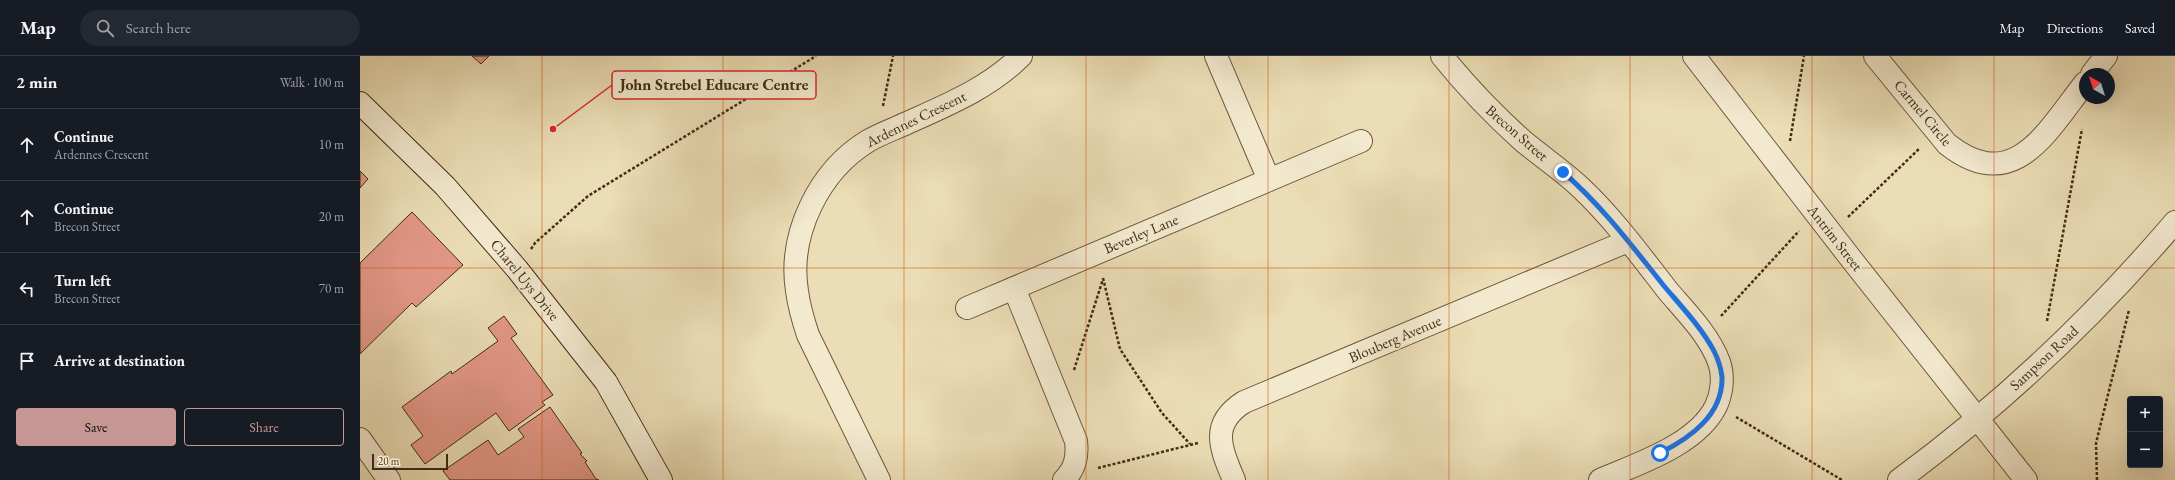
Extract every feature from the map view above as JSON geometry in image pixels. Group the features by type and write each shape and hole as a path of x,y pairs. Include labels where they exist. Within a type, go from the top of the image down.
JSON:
{"street":[{"name":"Ardennes Crescent","path":"879,480 808,335 796,290 795,267 798,244 812,203 836,168 869,140 970,94 1003,72 1021,56"},
{"path":"1216,56 1269,180"},
{"name":"Brecon Street","path":"1442,56 1477,97 1500,120 1563,172 1593,200 1628,241 1703,336 1714,351 1719,363 1722,377 1721,391 1710,414"},
{"name":"Antrim Street","path":"1694,56 1831,234 2026,480"},
{"name":"Carmel Circle","path":"1875,56 1936,133 1961,155 1980,163 1996,164 2014,160 2024,154 2040,140 2079,91"},
{"path":"2097,68 2106,56"},
{"name":"Charel Uys Drive","path":"360,103 445,186 517,269 606,382 660,480"},
{"name":"Beverley Lane","path":"967,308 1361,141"},
{"name":"Sampson Road","path":"1899,480 1977,418 2040,365 2085,321 2175,222"},
{"name":"Blouberg Avenue","path":"1234,480 1222,450 1221,431 1229,414 1244,402 1628,241"},
{"path":"1014,288 1076,441 1077,458 1066,478"},
{"path":"1600,480 1671,448 1693,432 1710,414"},
{"path":"360,439 389,480"}],"path":[{"path":"517,269 535,243 588,196 816,56"},
{"path":"869,140 881,116 893,56"},
{"path":"1779,166 1792,138 1804,56"},
{"path":"2046,326 2083,122"},
{"path":"1831,234 1936,133"},
{"path":"1703,336 1815,213"},
{"path":"1097,253 1120,350 1162,413 1190,444"},
{"path":"1059,398 1067,394 1103,278"},
{"path":"2097,480 2096,443 2130,306"},
{"path":"1710,414 1842,480"},
{"path":"1066,478 1190,444 1221,440"}],"building":[{"path":"472,56 489,56 481,64"},
{"path":"360,171 368,179 360,188"},
{"path":"412,212 463,265 416,307 412,303 360,354 360,263"},
{"path":"504,316 517,334 511,338 553,395 542,402 545,405 509,431 496,413 425,464 411,445 423,436 402,407 451,371 452,374 498,341 488,328"},
{"path":"550,407 582,453 580,454 587,461 585,462 596,479 599,480 450,480 443,471 488,440 498,455 524,437 518,429"}],"place":[{"name":"John Strebel Educare Centre","path":"553,129"}],"route":[{"path":"1563,172 1593,200 1611,220 1692,321 1714,351 1719,363 1722,377 1721,391 1716,406 1711,414 1705,422 1681,442 1660,453"}]}
